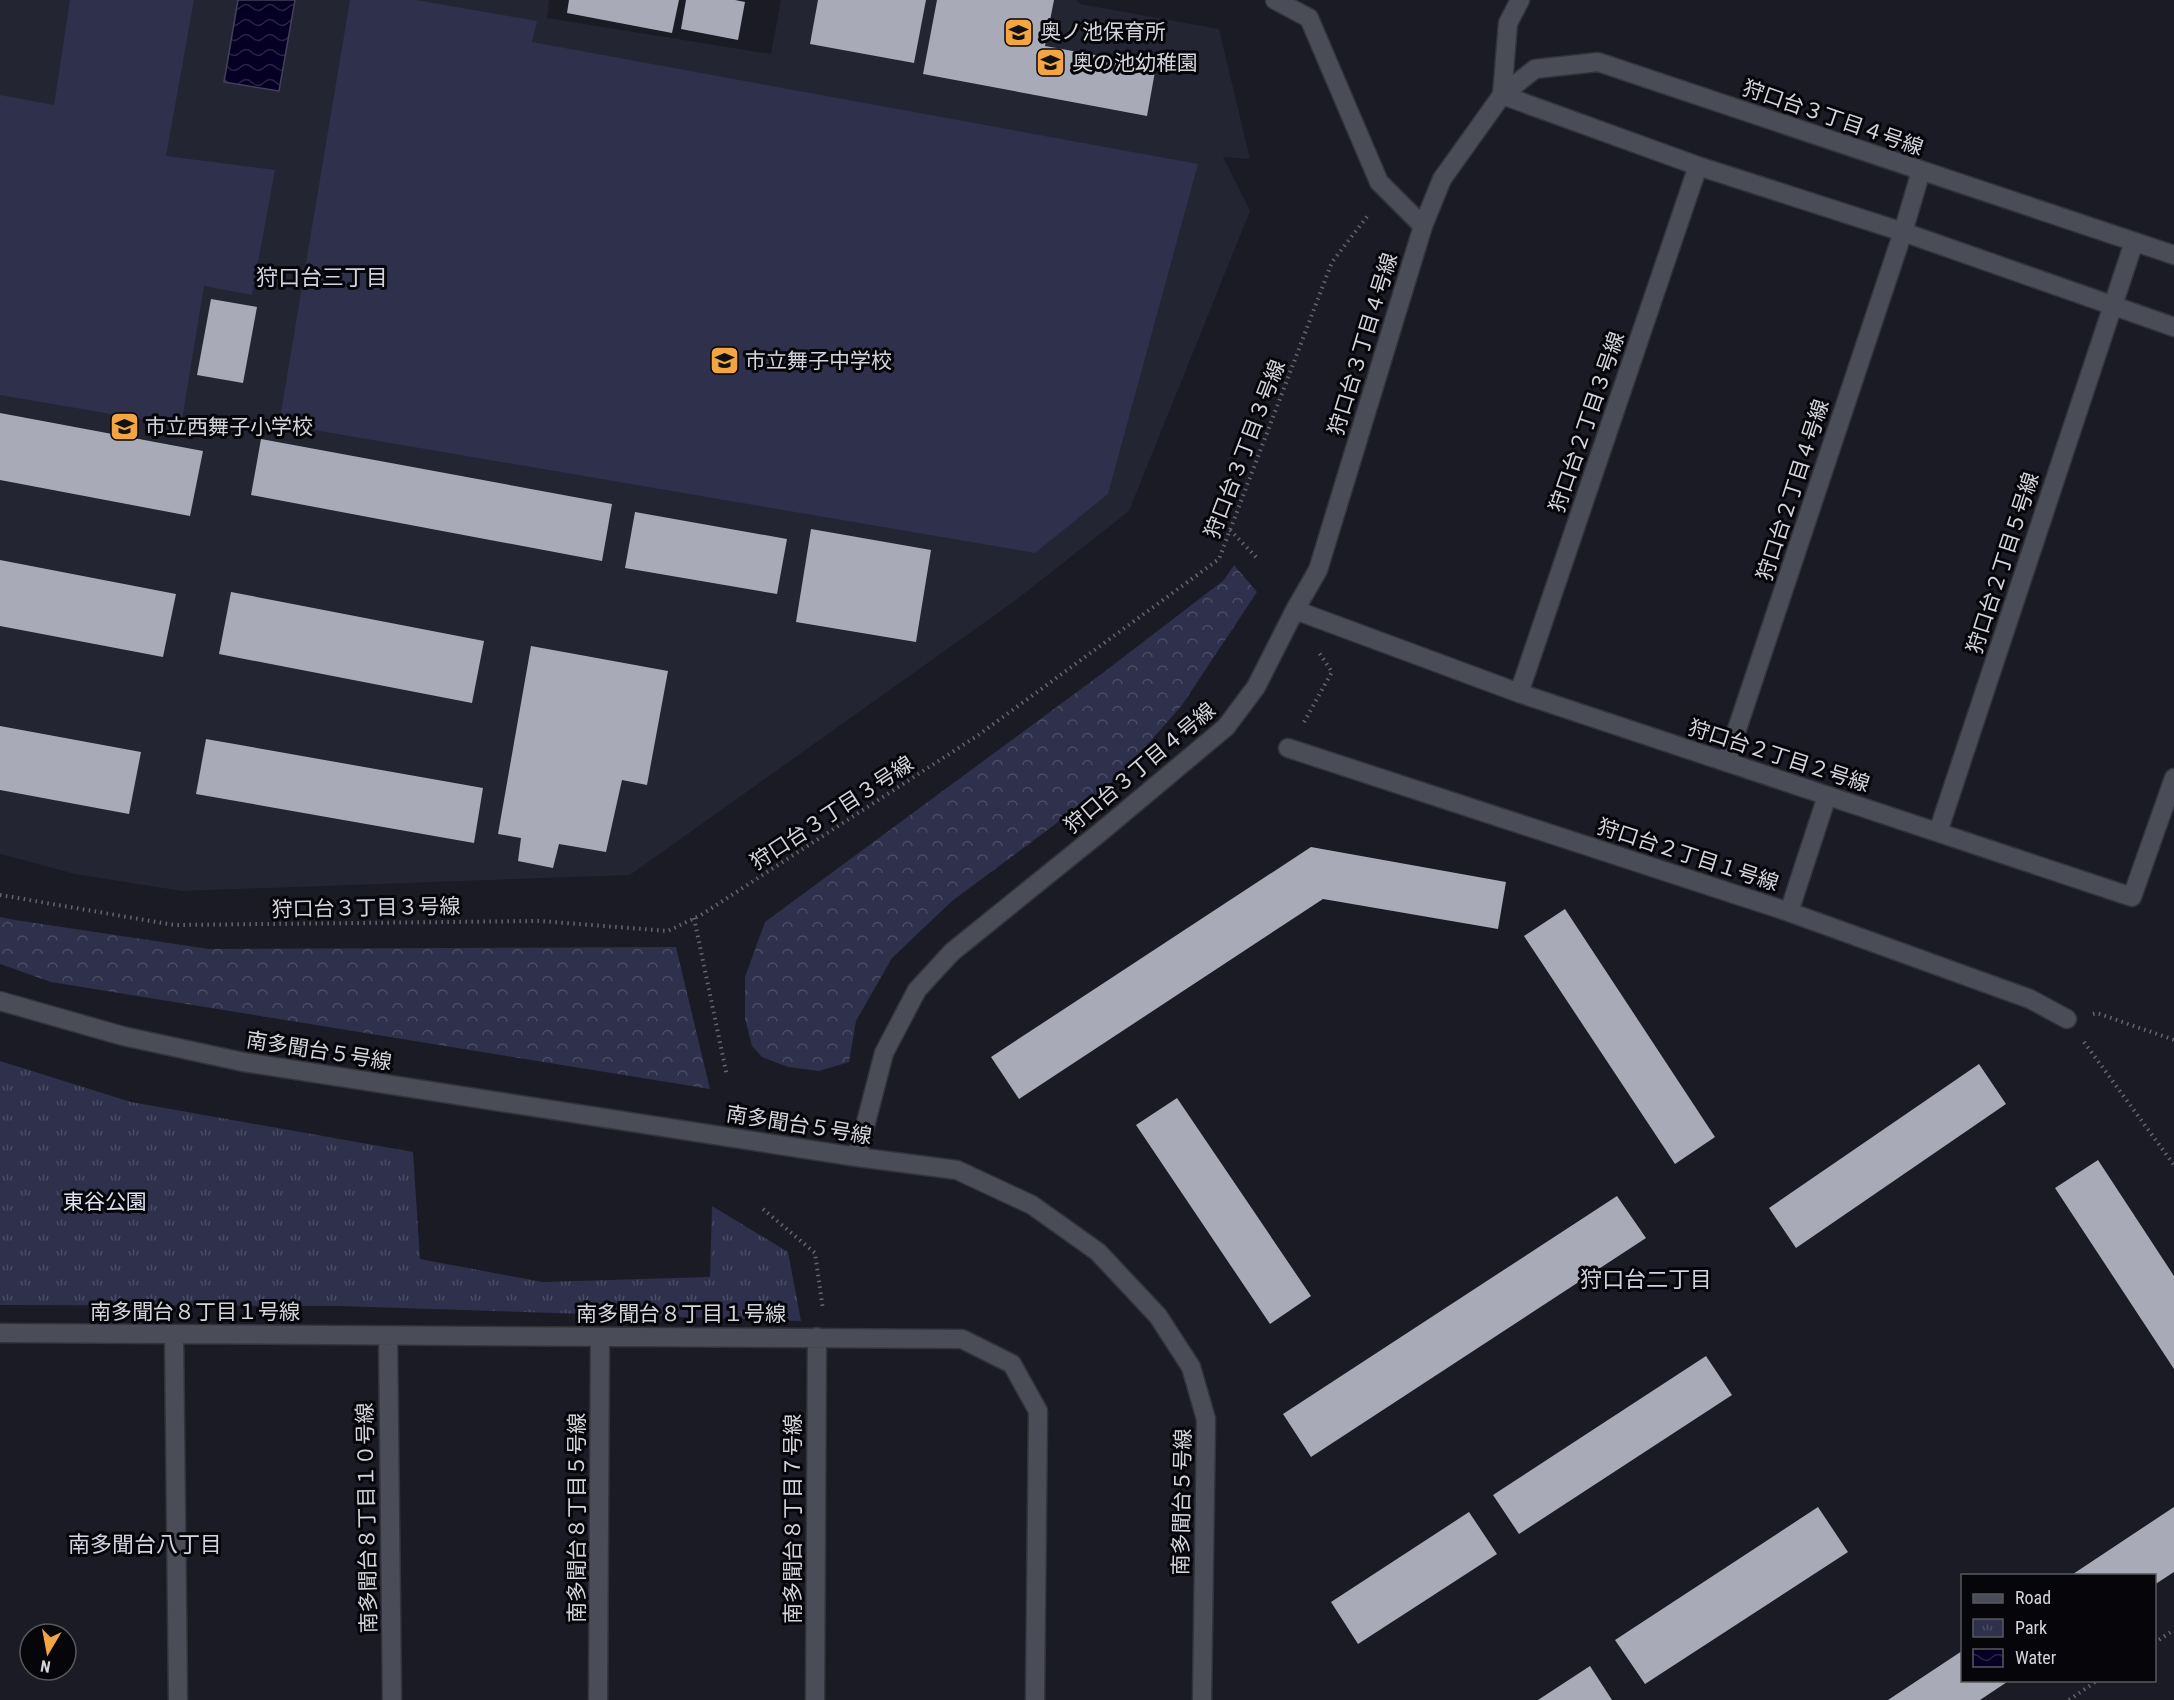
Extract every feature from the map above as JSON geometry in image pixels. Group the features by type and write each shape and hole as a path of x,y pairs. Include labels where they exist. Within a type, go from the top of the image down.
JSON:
{"street":[{"path":"1275,0 1309,18 1378,182 1423,226"},
{"path":"1520,0 1508,22 1502,95 1698,166 1903,232 2111,307 2174,327"},
{"name":"狩口台３丁目４号線","path":"857,1157 884,1053 917,990 952,952 1226,727 1256,687 1318,570 1423,226 1442,179 1502,95 1535,69 1598,62 2174,255"},
{"name":"狩口台２丁目３号線","path":"1519,693 1698,166"},
{"name":"狩口台２丁目４号線","path":"1726,762 1903,232 1921,171"},
{"name":"狩口台２丁目５号線","path":"1938,832 2134,242"},
{"name":"狩口台２丁目２号線","path":"1295,610 1519,693 2133,897 2174,778"},
{"name":"狩口台２丁目１号線","path":"1288,748 1789,912 2030,999 2067,1019"},
{"path":"1789,912 1827,796"},
{"name":"南多聞台５号線","path":"0,1001 123,1036 243,1062 857,1157 957,1170 1032,1205 1098,1252 1158,1316 1191,1367 1206,1419 1202,1700"},
{"name":"南多聞台８丁目１号線","path":"0,1334 962,1339 1012,1364 1038,1411 1035,1700"},
{"path":"174,1335 178,1700"},
{"name":"南多聞台８丁目１０号線","path":"388,1335 392,1700"},
{"name":"南多聞台８丁目５号線","path":"598,1700 600,1337"},
{"name":"南多聞台８丁目７号線","path":"815,1700 822,1338"}],"path":[{"name":"狩口台３丁目３号線","path":"0,896 174,925 540,921 668,931 694,918 977,736 1220,559 1332,262 1388,190"},
{"path":"1230,530 1256,557"},
{"path":"1288,748 1332,672 1317,649"},
{"path":"694,918 727,1076"},
{"path":"2174,1040 2097,1013 2067,1019 2106,1069 2174,1165"},
{"path":"763,1209 815,1253 822,1338"},
{"path":"2156,1642 2174,1630"},
{"path":"2069,1700 2095,1682"}],"shaded area":[{"name":"市立舞子中学校","path":"0,0 549,0 547,18 771,54 781,0 1076,0 1080,4 1219,29 1250,159 1223,157 1250,211 1129,511 1016,600 630,875 182,891 75,874 0,854"}],"green space":[{"path":"70,0 194,0 166,156 275,170 252,295 204,286 181,426 0,395 0,95 54,105"},
{"path":"350,0 416,0 537,21 532,42 1198,164 1108,494 1035,553 279,424"},
{"path":"1234,565 1257,592 1182,705 1120,776 952,901 892,958 856,1021 849,1062 819,1071 788,1067 762,1057 752,1046 745,1019 745,977 765,922 1104,672 1224,580"},
{"path":"0,917 209,949 676,947 710,1089 51,982 0,964"},
{"name":"東谷公園","path":"0,1061 131,1102 413,1152 420,1259 542,1282 710,1277 712,1206 788,1252 801,1321 339,1306 0,1305"}],"water":[{"path":"238,0 295,0 279,91 224,82"}],"building":[{"path":"569,0 679,0 672,33 567,13"},
{"path":"686,0 745,2 738,40 681,29"},
{"path":"818,0 926,0 914,63 810,44"},
{"path":"937,0 1054,0 1045,46 1156,66 1147,116 923,74"},
{"path":"211,299 257,307 243,383 197,375"},
{"path":"0,413 203,451 190,516 0,480"},
{"path":"261,439 612,504 602,561 251,495"},
{"path":"635,512 787,539 777,594 625,568"},
{"path":"811,529 931,550 916,642 796,622"},
{"path":"0,560 176,594 163,657 0,626"},
{"path":"231,592 484,641 472,703 219,654"},
{"path":"531,646 668,671 647,785 622,780 606,852 559,844 553,868 518,861 521,838 498,834"},
{"path":"0,726 141,752 129,814 0,790"},
{"path":"206,739 483,788 474,843 196,794"},
{"path":"1311,847 1506,882 1498,929 1323,899 1019,1099 991,1057"},
{"path":"1565,909 1715,1137 1675,1164 1524,936"},
{"path":"1979,1064 2006,1104 1796,1248 1769,1208"},
{"path":"1177,1098 1311,1296 1270,1324 1136,1125"},
{"path":"2098,1160 2174,1276 2174,1369 2055,1188"},
{"path":"1617,1196 1646,1238 1311,1457 1283,1414"},
{"path":"1706,1356 1732,1395 1519,1534 1493,1495"},
{"path":"1818,1507 1848,1552 1645,1684 1615,1640"},
{"path":"2174,1507 2174,1572 2156,1584 2156,1574 2073,1574"},
{"path":"1469,1512 1497,1554 1358,1644 1331,1602"},
{"path":"1961,1652 1961,1682 2007,1682 1980,1700 1888,1700"},
{"path":"1590,1666 1612,1700 1538,1700"}],"place":[{"name":"奥ノ池保育所","path":"1019,32"},
{"name":"奥の池幼稚園","path":"1051,63"},
{"name":"市立舞子中学校","path":"724,361"},
{"name":"市立西舞子小学校","path":"124,427"}],"district":[{"name":"狩口台三丁目","path":"322,277"},
{"name":"狩口台二丁目","path":"1646,1279"},
{"name":"南多聞台八丁目","path":"145,1544"}]}
